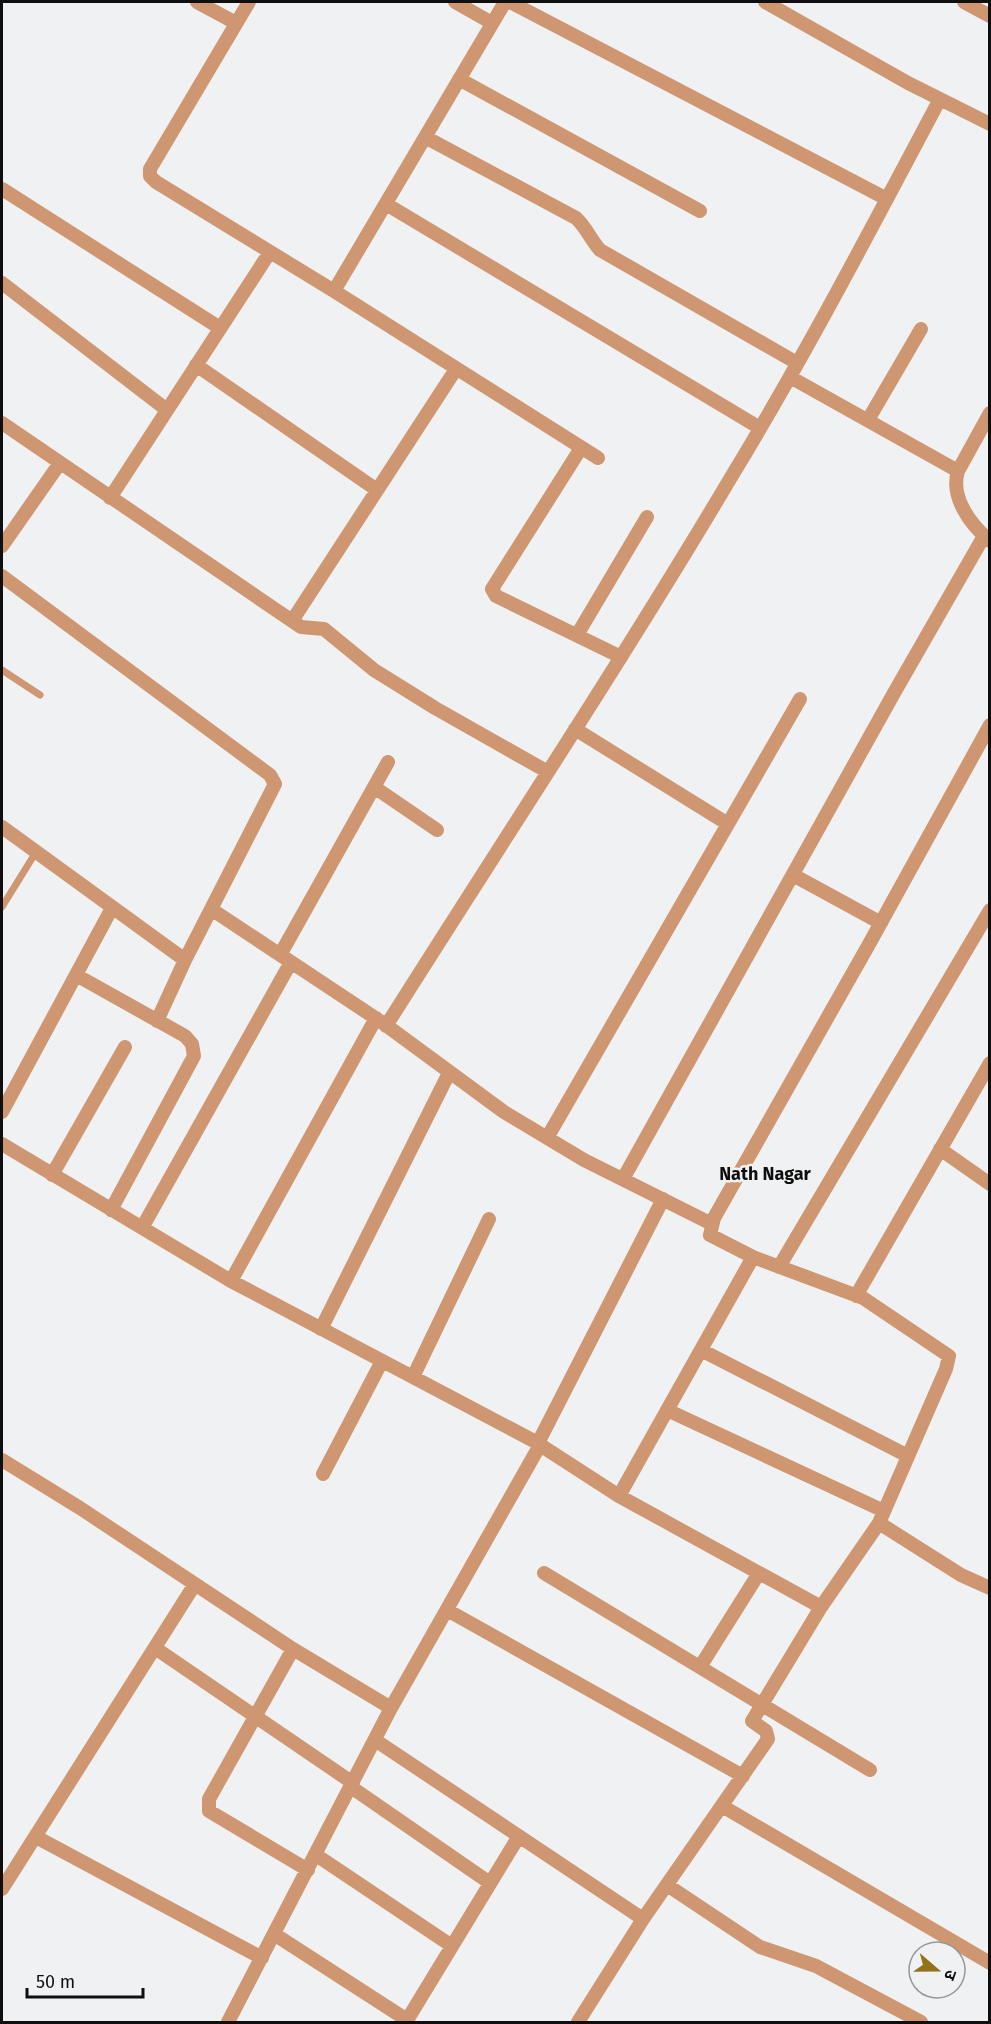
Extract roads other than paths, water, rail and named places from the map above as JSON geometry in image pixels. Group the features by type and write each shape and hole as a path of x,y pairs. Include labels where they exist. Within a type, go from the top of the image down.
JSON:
{"street":[{"path":"197,2 236,23"},
{"path":"249,2 150,169 150,176 156,182 334,291 598,459"},
{"path":"455,2 492,23"},
{"path":"334,291 505,2"},
{"path":"510,2 887,199"},
{"path":"765,2 908,83 990,124"},
{"path":"964,2 990,16"},
{"path":"459,80 700,211"},
{"path":"231,1281 381,1022 548,772 621,657 760,428 836,296 939,99"},
{"path":"425,138 576,218 600,250 797,363"},
{"path":"2,189 220,328"},
{"path":"386,204 760,428"},
{"path":"110,498 270,252"},
{"path":"2,283 167,410"},
{"path":"868,420 921,329"},
{"path":"196,365 377,490"},
{"path":"292,621 456,369"},
{"path":"790,377 958,471"},
{"path":"623,1179 793,875 987,539 969,518 956,490 955,481 958,471 990,413"},
{"path":"2,423 292,621 307,629 324,629 374,670 435,708 548,772"},
{"path":"581,448 492,589 496,596 621,657"},
{"path":"2,546 60,463"},
{"path":"577,635 647,518"},
{"path":"2,519 14,528"},
{"path":"2,576 270,775 275,784 185,960 157,1021"},
{"path":"547,1138 800,699"},
{"path":"578,2022 643,1919 768,1739 766,1731 752,1721 821,1607 881,1517 946,1369 949,1356 863,1298 753,1257 710,1235 714,1218 990,725"},
{"path":"575,729 728,824"},
{"path":"142,1228 388,762"},
{"path":"374,787 437,830"},
{"path":"2,827 185,960"},
{"path":"793,875 881,922"},
{"path":"2,1112 112,908"},
{"path":"211,909 381,1022 504,1112 623,1179 712,1224"},
{"path":"779,1267 990,910"},
{"path":"76,975 185,1036 192,1044 194,1056 111,1210"},
{"path":"52,1175 125,1047"},
{"path":"855,1296 990,1063"},
{"path":"321,1329 449,1073"},
{"path":"2,1144 231,1281 539,1444 619,1496 821,1607"},
{"path":"940,1149 990,1184"},
{"path":"228,2022 392,1708 539,1444 663,1199"},
{"path":"413,1377 489,1219"},
{"path":"619,1496 753,1257"},
{"path":"701,1350 908,1456"},
{"path":"323,1474 382,1361"},
{"path":"667,1410 881,1517 961,1575 990,1588"},
{"path":"2,1460 80,1508 293,1649 392,1708"},
{"path":"544,1573 870,1770"},
{"path":"700,1667 759,1573"},
{"path":"2,1889 195,1584"},
{"path":"447,1610 743,1776"},
{"path":"155,1648 490,1883"},
{"path":"293,1649 209,1799 209,1811 308,1870"},
{"path":"375,1740 643,1919"},
{"path":"722,1806 990,1963"},
{"path":"274,1934 406,2021 519,1836"},
{"path":"36,1837 262,1958"},
{"path":"316,1855 452,1946"},
{"path":"667,1885 760,1947 816,1966 921,2022"}],"lane":[{"path":"2,670 40,695"},
{"path":"2,907 36,852"}],"district":[{"name":"Nath Nagar","path":"765,1174"}]}
